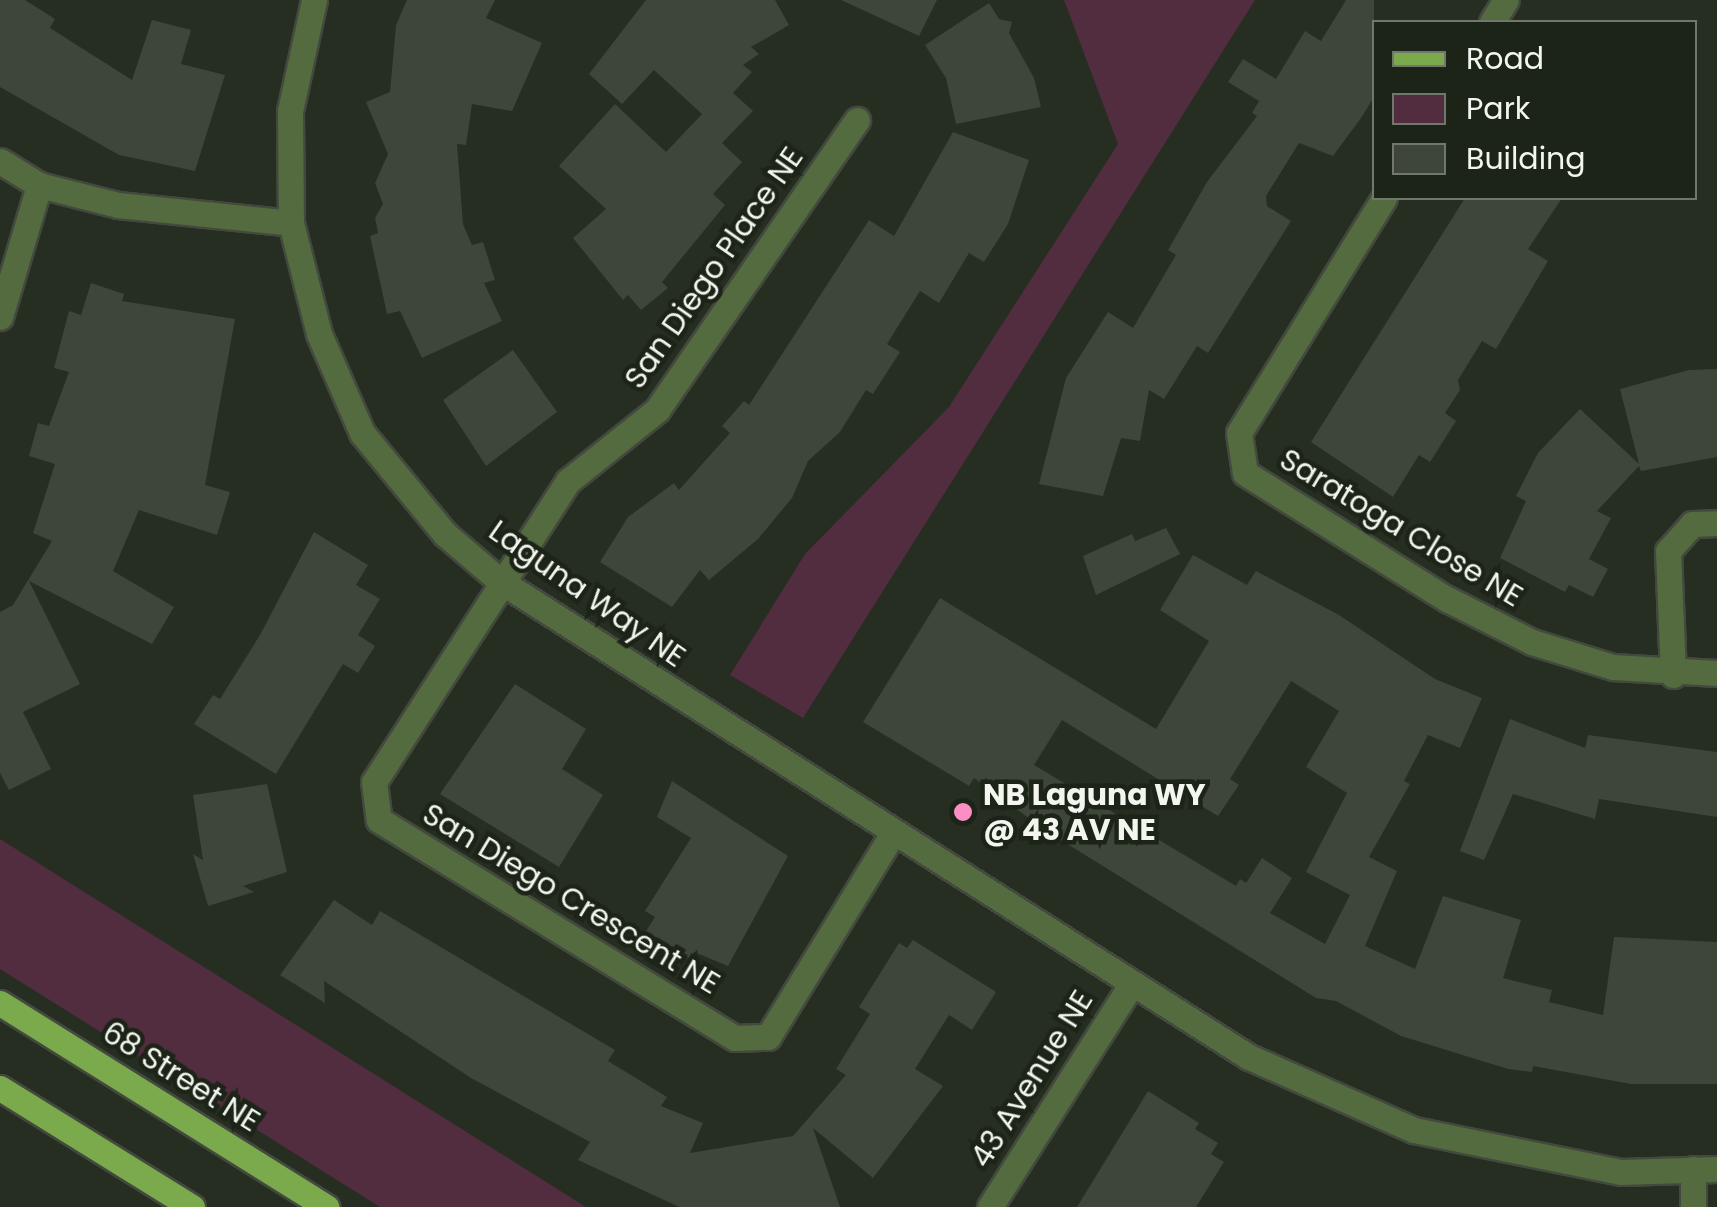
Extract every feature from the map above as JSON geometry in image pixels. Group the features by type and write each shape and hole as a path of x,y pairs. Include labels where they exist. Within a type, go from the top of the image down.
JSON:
{"main road":[{"name":"68 Street NE","path":"0,1002 327,1207"},
{"path":"0,1088 192,1207"}],"street":[{"name":"Laguna Way NE","path":"314,0 290,111 291,223 319,334 362,433 446,534 500,581 892,835 1249,1057 1414,1130 1621,1172 1705,1169"},
{"name":"San Diego Place NE","path":"500,581 568,481 658,410 856,120"},
{"path":"0,160 39,185 173,214 291,223"},
{"path":"0,317 39,185"},
{"name":"Saratoga Close NE","path":"1383,200 1239,433 1245,473 1448,600 1532,642 1613,667 1717,674"},
{"path":"1673,674 1668,551 1692,524 1717,523"},
{"name":"San Diego Crescent NE","path":"500,581 374,782 378,820 736,1038 768,1036 892,835"},
{"name":"43 Avenue NE","path":"990,1207 1130,986"},
{"path":"1692,1207 1705,1169"}],"green space":[{"path":"1064,0 1255,0 803,718 730,675 805,554 949,407 1118,144"},
{"path":"0,839 586,1207 380,1207 0,969"}],"building":[{"path":"0,0 25,0 55,19 50,28 132,80 152,20 191,30 181,64 225,75 195,171 119,155 0,87"},
{"path":"407,0 495,0 486,18 542,43 512,111 472,104 466,145 457,144 463,224 472,245 483,242 495,280 484,283 502,321 422,358 400,311 387,314 370,236 378,233 375,218 383,204 375,183 388,154 366,102 390,92 396,25"},
{"path":"646,0 775,0 789,25 751,47 759,54 743,65 752,72 733,93 753,111 722,143 742,162 713,194 725,205 662,282 668,288 641,310 628,295 623,300 573,238 606,209 559,166 615,104 666,152 702,114 654,70 622,104 589,74"},
{"path":"841,0 937,0 919,36"},
{"path":"1346,0 1374,0 1372,100 1361,118 1333,156 1299,143 1266,196 1267,206 1291,221 1208,353 1197,346 1164,399 1149,390 1140,441 1121,438 1103,496 1039,484 1066,378 1108,312 1133,328 1176,255 1168,250 1207,182 1257,116 1252,113 1259,101 1228,82 1243,59 1276,79 1305,31 1321,41"},
{"path":"989,3 999,19 1012,22 1009,33 1034,78 1041,107 956,124 946,78 925,45"},
{"path":"953,132 1029,160 1008,224 984,262 969,253 939,303 920,291 887,344 900,352 873,394 866,390 840,432 808,461 792,498 758,539 709,580 700,570 672,607 600,562 628,517 674,483 679,490 730,433 722,426 744,401 749,405 869,220 894,236"},
{"path":"1464,200 1561,200 1528,249 1548,261 1496,349 1482,341 1458,380 1460,390 1445,413 1456,421 1430,462 1419,455 1393,497 1311,442"},
{"path":"91,283 124,294 122,301 235,319 205,485 230,492 217,535 139,510 113,571 174,607 152,644 29,581 80,684 23,712 51,769 9,790 0,773 0,612 13,605 52,541 33,533 55,464 29,456 38,423 49,426 69,372 54,368 69,311 81,315"},
{"path":"513,350 557,412 486,466 443,400"},
{"path":"1717,369 1717,457 1641,471 1639,466 1597,511 1611,518 1589,559 1608,569 1593,597 1569,585 1565,592 1500,558 1526,501 1516,496 1538,453 1580,409 1639,464 1620,389 1689,370"},
{"path":"1166,528 1180,554 1096,595 1083,556 1132,534 1135,541"},
{"path":"314,532 368,565 356,585 380,599 358,635 375,646 358,673 343,664 276,774 194,724 213,695 220,699 260,635"},
{"path":"1193,555 1247,585 1256,571 1339,615 1435,679 1482,698 1460,748 1428,735 1404,781 1410,784 1369,857 1397,871 1365,946 1415,969 1443,896 1521,920 1503,978 1552,990 1549,1002 1603,1015 1614,937 1717,942 1717,1084 1631,1084 1533,1066 1532,1072 1508,1069 1401,1036 1336,1001 1316,998 1048,832 974,778 969,786 863,722 940,598 1156,729 1209,641 1160,610","holes":["1291,681 1339,711 1306,767 1347,793 1306,872 1350,895 1325,944 1270,913 1292,878 1262,858 1246,883 1240,879 1236,886 1034,765 1062,720 1218,816 1239,785 1230,779"]},
{"path":"515,684 586,729 562,769 603,795 559,867 440,794"},
{"path":"1510,719 1585,748 1588,735 1717,752 1717,817 1599,799 1595,819 1513,794 1484,860 1460,851"},
{"path":"672,781 788,856 728,966 694,952 690,959 646,931 655,917 645,911 691,838 657,817"},
{"path":"267,784 287,872 243,886 254,892 208,906 193,854 203,860 193,795"},
{"path":"334,900 372,925 380,911 615,1050 608,1061 667,1097 661,1106 703,1123 690,1153 793,1136 846,1075 836,1069 870,1014 859,1007 899,943 907,948 913,940 996,992 972,1030 949,1015 915,1069 943,1086 873,1178 813,1128 840,1207 679,1207 578,1160 590,1142 471,1078 324,981 325,1003 280,975"},
{"path":"1148,1091 1199,1123 1195,1129 1218,1143 1211,1154 1224,1162 1196,1207 1077,1207"}],"place":[{"name":"NB Laguna WY @ 43 AV NE","path":"963,812"}]}
